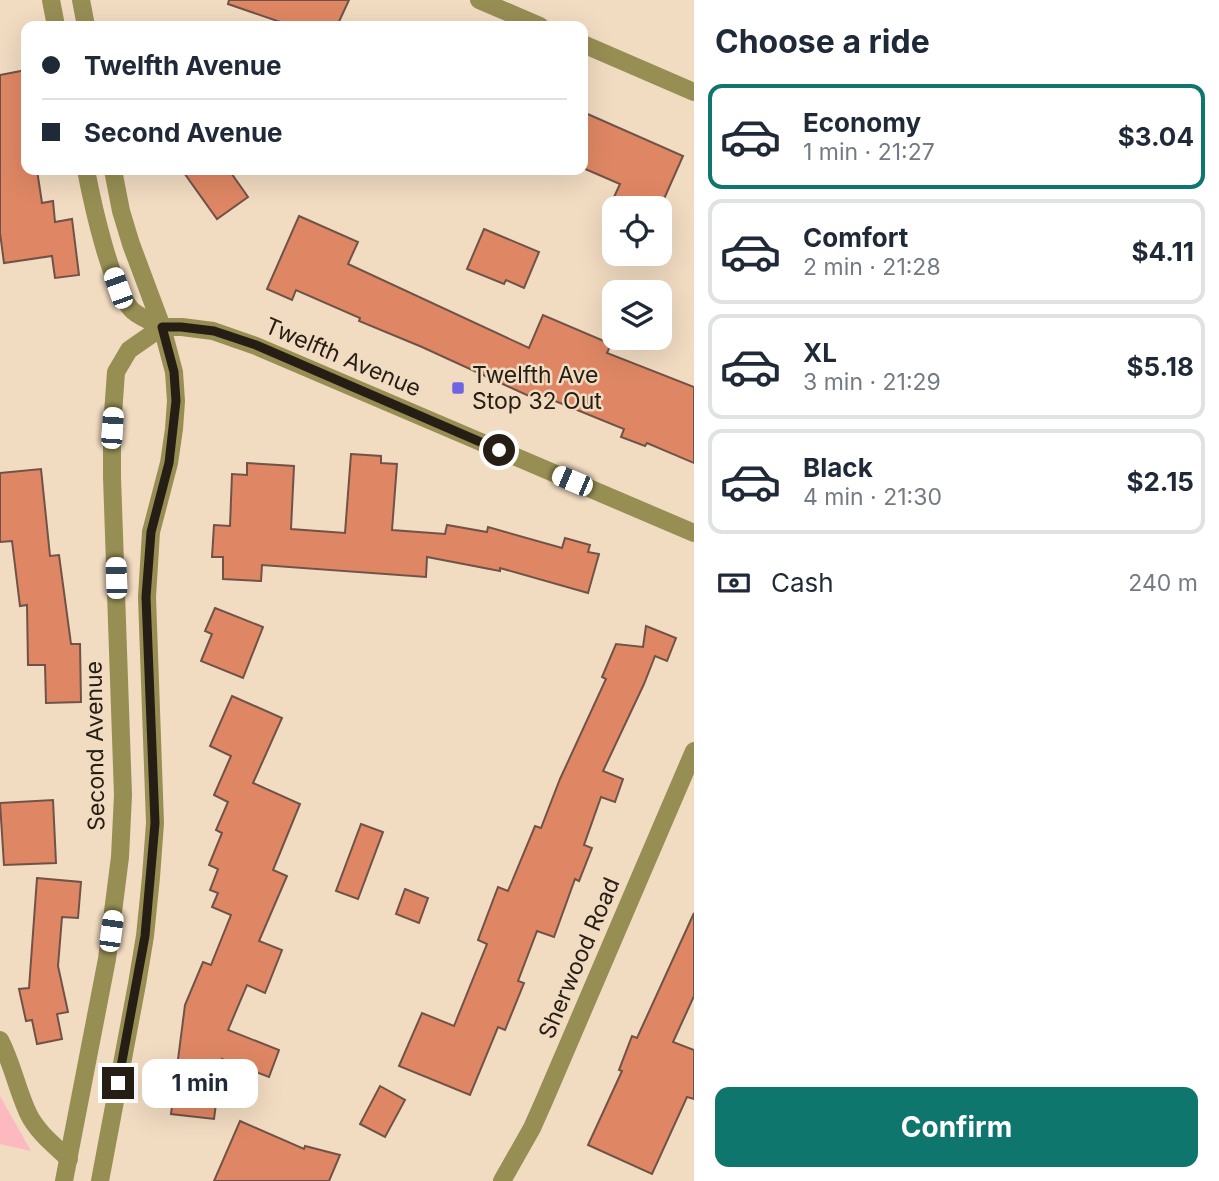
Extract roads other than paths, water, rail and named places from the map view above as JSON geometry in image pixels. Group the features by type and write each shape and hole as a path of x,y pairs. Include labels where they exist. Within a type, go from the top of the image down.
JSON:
{"street":[{"path":"51,0 55,21"},
{"path":"81,0 85,21"},
{"path":"479,0 528,21"},
{"path":"588,46 694,92"},
{"path":"87,175 107,257 118,288 132,310 162,327"},
{"path":"100,1181 137,984 151,877 155,823 146,597 151,532 169,463 176,401 174,372 162,327 131,244 121,211 115,175"},
{"name":"Twelfth Avenue","path":"162,327 214,331 256,345 694,533"},
{"name":"Second Avenue","path":"64,1181 107,959 122,820 122,738 112,477 116,372 129,350 162,327"},
{"name":"Sherwood Road","path":"502,1181 532,1128 694,751"},
{"path":"0,1040 29,1114 42,1134 69,1159"}],"place":[{"name":"Twelfth Ave Stop 32 Out","path":"458,388"}]}
